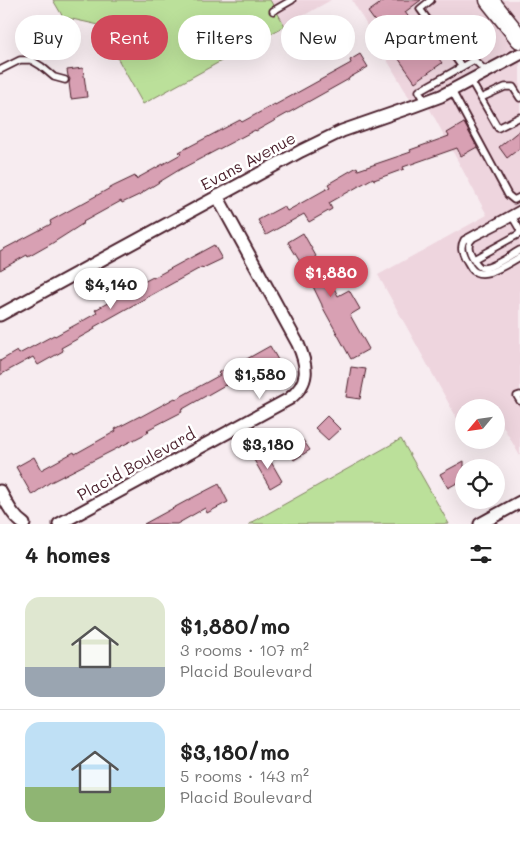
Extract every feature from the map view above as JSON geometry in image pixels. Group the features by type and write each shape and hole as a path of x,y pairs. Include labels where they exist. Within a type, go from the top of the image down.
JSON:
{"main road":[{"path":"493,1 520,39"}],"street":[{"name":"Evans Avenue","path":"0,315 301,151 342,131 452,91 520,54"},
{"name":"Placid Boulevard","path":"59,524 289,399 300,388 306,369 298,344 217,196"},
{"path":"0,491 12,513 24,524"},
{"path":"480,524 520,502"}],"lane":[{"path":"273,11 292,0"},
{"path":"432,0 420,9 462,67"},
{"path":"0,70 20,60 30,60 54,77 65,80"},
{"path":"426,102 420,91 474,60 487,72"},
{"path":"471,81 498,128 520,117"},
{"path":"482,98 505,87 513,87 520,98"},
{"path":"452,91 508,195 514,200 520,197"},
{"path":"520,209 464,240 461,245 462,252 472,269 478,273 492,272 520,257"},
{"path":"520,214 473,238 469,246 470,253 479,267 482,268 491,266 520,250"},
{"path":"474,259 519,234 520,230 513,218"},
{"path":"520,395 517,396 520,401"}],"shaded area":[{"path":"270,0 331,0 304,15 281,15 281,19"},
{"path":"352,0 520,0 520,456 505,430 505,399 455,399 455,415 378,275 487,215 426,102 414,106 387,60 496,60 496,15 365,15 365,22"}],"green space":[{"path":"53,0 270,0 281,19 281,28 271,34 271,15 178,15 178,60 223,60 143,104 118,60 168,60 168,15 91,15 91,23 81,21 81,15 62,15"},
{"path":"401,439 449,524 249,524"}],"building":[{"path":"385,0 421,0 405,12 407,15 370,15 368,12"},
{"path":"360,54 368,67 256,131 179,170 143,193 122,203 121,201 83,222 28,257 27,255 0,270 0,251 51,224 50,221 114,186 135,176 136,179 181,154 179,152 240,120 242,122 275,105 351,63 350,60 355,60 355,57"},
{"path":"400,60 440,60 442,63 415,82"},
{"path":"83,68 87,97 71,99 70,79 67,70"},
{"path":"464,123 477,147 461,156 457,148 403,167 404,169 374,180 373,178 329,203 332,209 309,222 304,214 266,235 258,220 284,206 287,211 330,187 328,184 357,167 358,170 411,152 410,150 449,136 447,133"},
{"path":"520,130 520,148 507,158 499,147"},
{"path":"303,233 322,264 338,296 349,290 360,309 350,315 369,349 351,359 305,270 288,242"},
{"path":"214,245 222,259 202,267 94,327 95,329 61,348 63,351 38,365 33,357 0,375 0,361 17,351 19,354 55,336 97,313 95,310 130,289"},
{"path":"270,346 278,360 225,385 181,410 182,412 147,430 149,432 49,483 32,495 16,467 34,457 41,470 74,452 75,454 116,431 115,429 176,399 220,375 218,373"},
{"path":"351,367 366,369 360,399 346,397"},
{"path":"327,416 340,429 328,440 315,428"},
{"path":"303,440 310,450 294,460 288,449"},
{"path":"266,453 282,481 270,488 254,460"},
{"path":"455,466 455,484 448,488 440,474"},
{"path":"219,484 228,502 207,513 205,508 177,524 144,524 190,499"}]}
